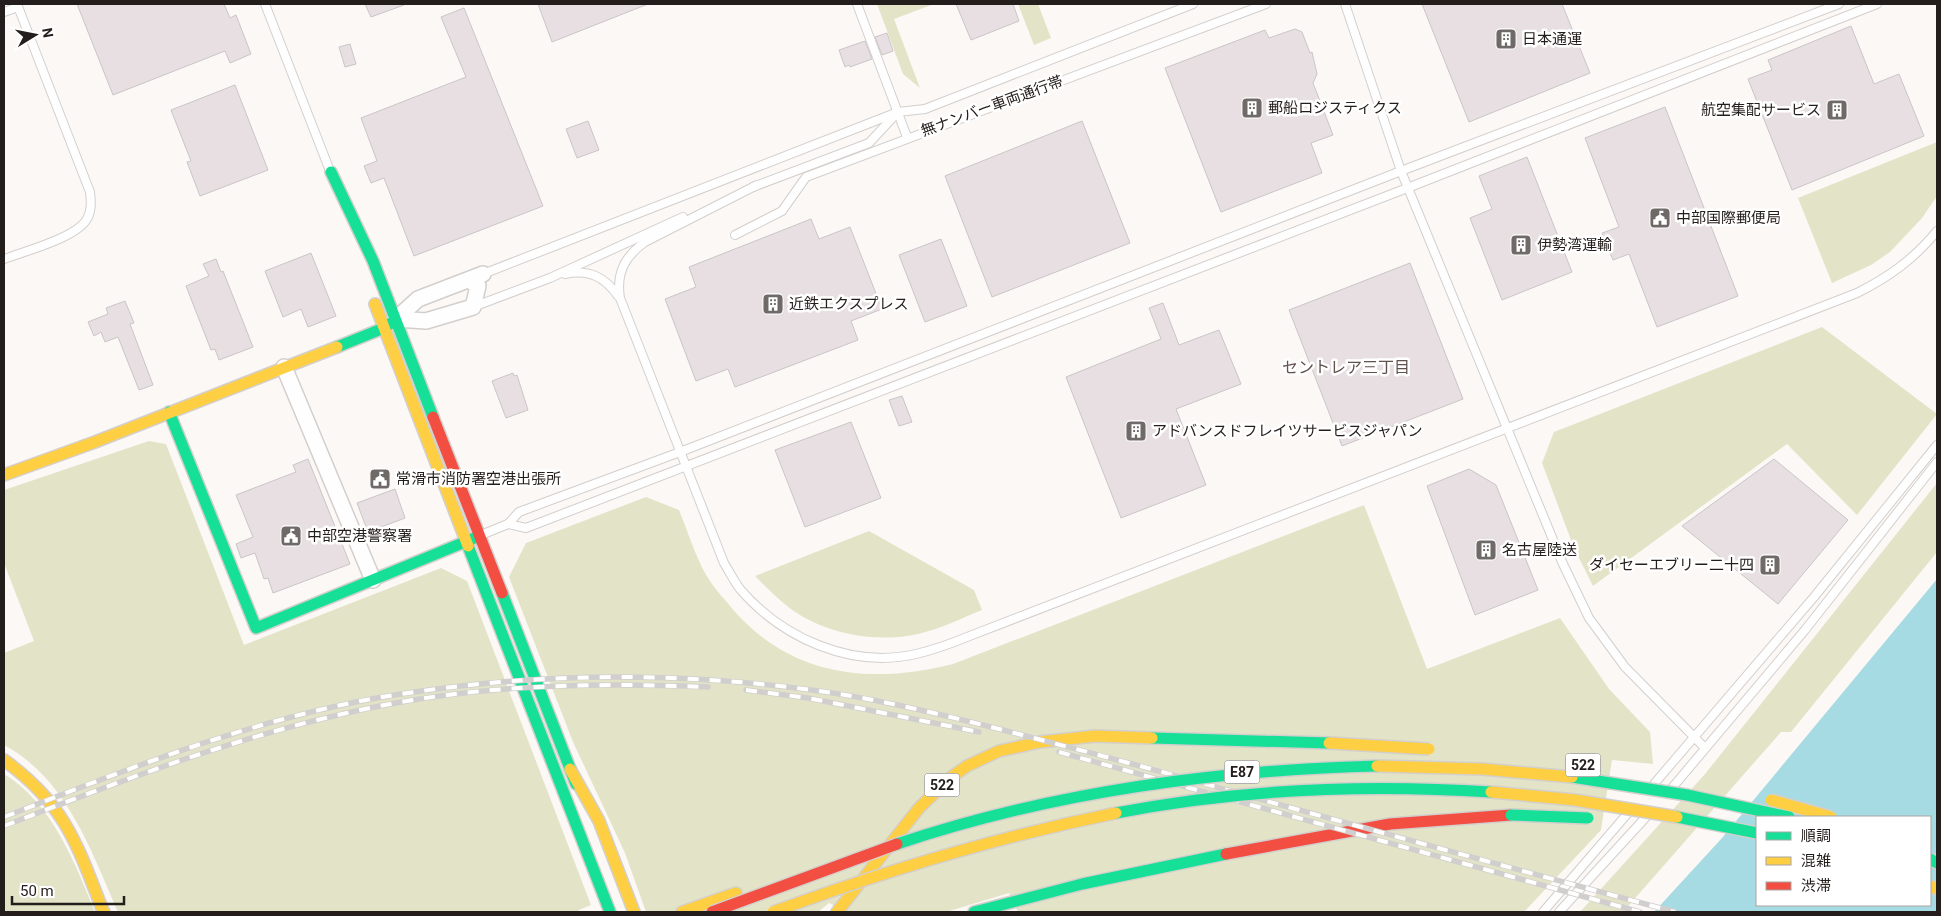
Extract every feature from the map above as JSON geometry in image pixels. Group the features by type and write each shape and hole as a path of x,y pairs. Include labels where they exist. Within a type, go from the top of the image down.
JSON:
{"main road":[{"path":"331,172 356,255"},
{"path":"331,172 373,260 390,323 465,542 610,912"},
{"path":"370,291 390,323 479,536 625,912"},
{"path":"4,475 284,367 390,323"},
{"path":"169,412 256,628 479,536"},
{"name":"522","path":"837,912 860,881 942,785 964,768 985,757 1009,748 1062,738 1095,736 1330,743 1444,751"},
{"path":"4,760 41,788 62,813 104,912"},
{"name":"E87","path":"712,912 830,867 909,840 1019,810 1135,786 1286,768 1408,765 1514,771 1629,785 1696,796 1785,816"},
{"path":"570,770 599,821 634,912"},
{"path":"1650,775 1688,782"},
{"name":"E87","path":"773,912 875,874 1025,831 1134,810 1259,794 1365,788 1512,793 1659,812 1756,832"},
{"path":"1762,798 1827,816"},
{"path":"974,912 1085,884 1241,850 1427,818 1511,815 1606,819 1655,826"},
{"path":"1683,830 1756,843"},
{"path":"682,912 744,890 830,867"},
{"name":"522","path":"827,912 860,881"},
{"path":"999,912 1085,884"}],"street":[{"path":"476,277 478,286 473,307 426,321 390,323 418,300 476,277"},
{"path":"284,367 372,580"}],"lane":[{"path":"266,4 331,172"},
{"path":"857,4 907,137"},
{"path":"476,277 898,112 925,109 1193,4"},
{"name":"無ナンバー車両通行帯","path":"736,235 782,211 806,177 907,137 1266,4"},
{"path":"1344,4 1401,171 1410,187 1563,564 1589,618 1625,667 1705,748"},
{"path":"479,536 508,524 519,512 680,452 1401,171 1839,4"},
{"path":"508,524 526,528 1410,187 1877,4"},
{"path":"4,12 17,5 90,192 91,202 88,218 72,233 4,260"},
{"path":"473,307 550,278 757,185 869,143 898,112"},
{"path":"757,185 645,242 633,251 621,270 618,288 620,298 724,563 740,588 762,611 789,631 814,644 836,651 888,657 914,655 967,638 1508,426 1857,293 1886,278 1904,265 1921,250 1937,231"},
{"path":"550,278 575,272 595,275 604,279 620,298"},
{"path":"1644,796 1814,598 1937,445"},
{"path":"1663,798 1805,630 1937,462"},
{"path":"1543,912 1637,803"},
{"path":"1558,912 1657,805"}],"green space":[{"path":"877,4 934,4 894,19 920,88 903,74"},
{"path":"1018,4 1038,4 1051,38 1034,45"},
{"path":"1937,142 1937,196 1922,218 1890,252 1871,265 1832,283 1798,198"},
{"path":"1822,327 1937,414 1857,515 1787,444 1593,586 1574,548 1542,463 1554,432"},
{"path":"149,441 166,444 244,645 441,568 467,581 591,905 579,910 579,912 118,912 87,841 61,797 45,777 26,759 4,745 4,653 34,641 4,563 4,490"},
{"path":"1937,483 1937,552 1791,732 1781,732 1623,912 1580,912 1705,774"},
{"path":"646,497 679,510 697,557 711,583 749,626 774,645 800,659 829,668 858,673 889,674 921,671 953,664 1364,505 1427,669 1560,618 1609,689 1650,732 1653,764 1612,760 1601,830 1524,912 1018,912 1009,893 946,912 846,912 829,903 818,912 646,912 625,853 573,742 509,577 526,543"},
{"path":"869,531 974,590 982,610 942,627 914,635 884,638 852,635 823,626 801,616 780,600 755,576"},
{"path":"4,774 21,786 49,817 70,854 95,912 4,912"}],"water":[{"path":"1937,579 1937,912 1654,912 1722,838"}],"building":[{"path":"77,4 224,4 230,18 236,15 251,54 230,63 225,51 113,95"},
{"path":"365,4 403,4 404,5 371,17"},
{"path":"538,4 648,4 552,42"},
{"path":"956,4 1013,4 1019,21 971,40"},
{"name":"日本通運","path":"1422,4 1562,4 1590,73 1469,122"},
{"path":"464,8 543,206 414,256 384,178 371,183 364,166 377,161 361,118 466,77 441,17"},
{"name":"航空集配サービス","path":"1851,26 1874,84 1899,74 1924,136 1792,190 1748,79 1772,70 1768,60"},
{"name":"郵船ロジスティクス","path":"1295,29 1302,32 1310,53 1312,52 1317,74 1313,83 1333,135 1311,143 1322,173 1221,212 1165,68 1265,30 1269,38"},
{"path":"887,33 893,51 882,55 875,37"},
{"path":"865,41 872,59 845,67 839,50"},
{"path":"350,44 356,64 345,67 339,47"},
{"path":"235,85 268,170 200,196 187,162 191,161 171,110"},
{"path":"1665,107 1738,296 1657,327 1629,254 1613,260 1602,233 1619,227 1585,138"},
{"path":"588,121 599,150 577,158 566,129"},
{"path":"1082,121 1130,243 992,297 945,176"},
{"name":"伊勢湾運輸","path":"1527,157 1572,272 1502,300 1470,218 1492,209 1479,176"},
{"name":"近鉄エクスプレス","path":"811,219 819,239 850,227 882,309 851,321 858,340 735,387 728,369 696,381 665,299 696,287 689,267"},
{"path":"941,239 967,306 925,322 899,255"},
{"path":"311,253 336,316 308,327 301,309 283,317 265,271"},
{"path":"216,259 221,272 223,271 253,347 219,360 215,349 211,350 186,286 209,276 203,264"},
{"path":"1410,263 1463,399 1342,446 1289,310"},
{"path":"125,301 134,323 130,324 153,385 139,390 118,337 105,342 101,332 94,336 88,322 108,314 106,308"},
{"name":"アドバンスドフレイツサービスジャパン","path":"1163,303 1179,345 1219,330 1241,384 1176,409 1206,485 1121,518 1066,377 1161,339 1149,308"},
{"path":"513,373 514,376 517,375 528,410 506,418 492,381"},
{"path":"902,396 912,422 899,426 889,400"},
{"path":"851,422 881,498 805,527 775,450"},
{"path":"308,459 350,564 273,593 268,578 264,579 255,553 241,558 236,544 253,537 236,495 296,472 293,465"},
{"name":"ダイセーエブリー二十四","path":"1774,459 1848,520 1778,604 1682,526"},
{"name":"名古屋陸送","path":"1469,469 1496,485 1538,590 1475,615 1427,486"},
{"path":"395,489 405,518 368,532 357,503"}],"railway":[{"path":"4,817 203,743 304,714 356,702 457,686 556,678 606,677 705,680 755,683 829,692 951,717 1151,769 1675,912"},
{"path":"4,826 202,753 303,723 355,711 444,695 519,688 595,685 708,687"},
{"path":"746,690 808,698 979,732"},
{"path":"1059,752 1640,912"}],"traffic: fast":[{"path":"331,172 373,261 433,417"},
{"path":"337,347 384,328 394,321"},
{"path":"169,412 256,628 477,537"},
{"path":"468,546 610,912"},
{"path":"502,593 576,784"},
{"path":"1152,738 1329,743"},
{"path":"897,844 1015,810 1134,787 1255,773 1377,766"},
{"path":"1572,777 1687,795 1784,816"},
{"path":"1116,813 1209,798 1303,791 1397,789 1491,792"},
{"path":"1511,815 1588,818"},
{"path":"1677,817 1756,833"},
{"path":"974,912 1082,884 1226,854"},
{"path":"1931,860 1937,863"}],"traffic: slow":[{"path":"375,304 468,546"},
{"path":"4,475 95,442 337,347"},
{"path":"837,912 919,808 950,778 967,766 999,751 1040,742 1095,736 1152,738"},
{"path":"1329,743 1429,749"},
{"path":"4,760 25,776 42,793 67,827 85,865 103,911"},
{"path":"1377,766 1482,769 1572,777"},
{"path":"570,769 599,821 634,912"},
{"path":"1491,792 1575,800 1677,817"},
{"path":"1771,800 1827,816"},
{"path":"773,912 858,882 943,856 1072,822 1116,813"},
{"path":"1931,886 1937,889"},
{"path":"682,912 736,893"}],"traffic: jam":[{"path":"433,417 502,593"},
{"path":"1226,854 1390,824 1511,815"},
{"path":"712,912 897,844"}],"place":[{"name":"日本通運","path":"1506,39"},
{"name":"郵船ロジスティクス","path":"1252,108"},
{"name":"航空集配サービス","path":"1837,110"},
{"name":"中部国際郵便局","path":"1660,218"},
{"name":"伊勢湾運輸","path":"1521,245"},
{"name":"近鉄エクスプレス","path":"773,304"},
{"name":"アドバンスドフレイツサービスジャパン","path":"1136,431"},
{"name":"常滑市消防署空港出張所","path":"380,479"},
{"name":"中部空港警察署","path":"291,536"},
{"name":"名古屋陸送","path":"1486,550"},
{"name":"ダイセーエブリー二十四","path":"1770,565"}],"district":[{"name":"セントレア三丁目","path":"1346,367"}]}
